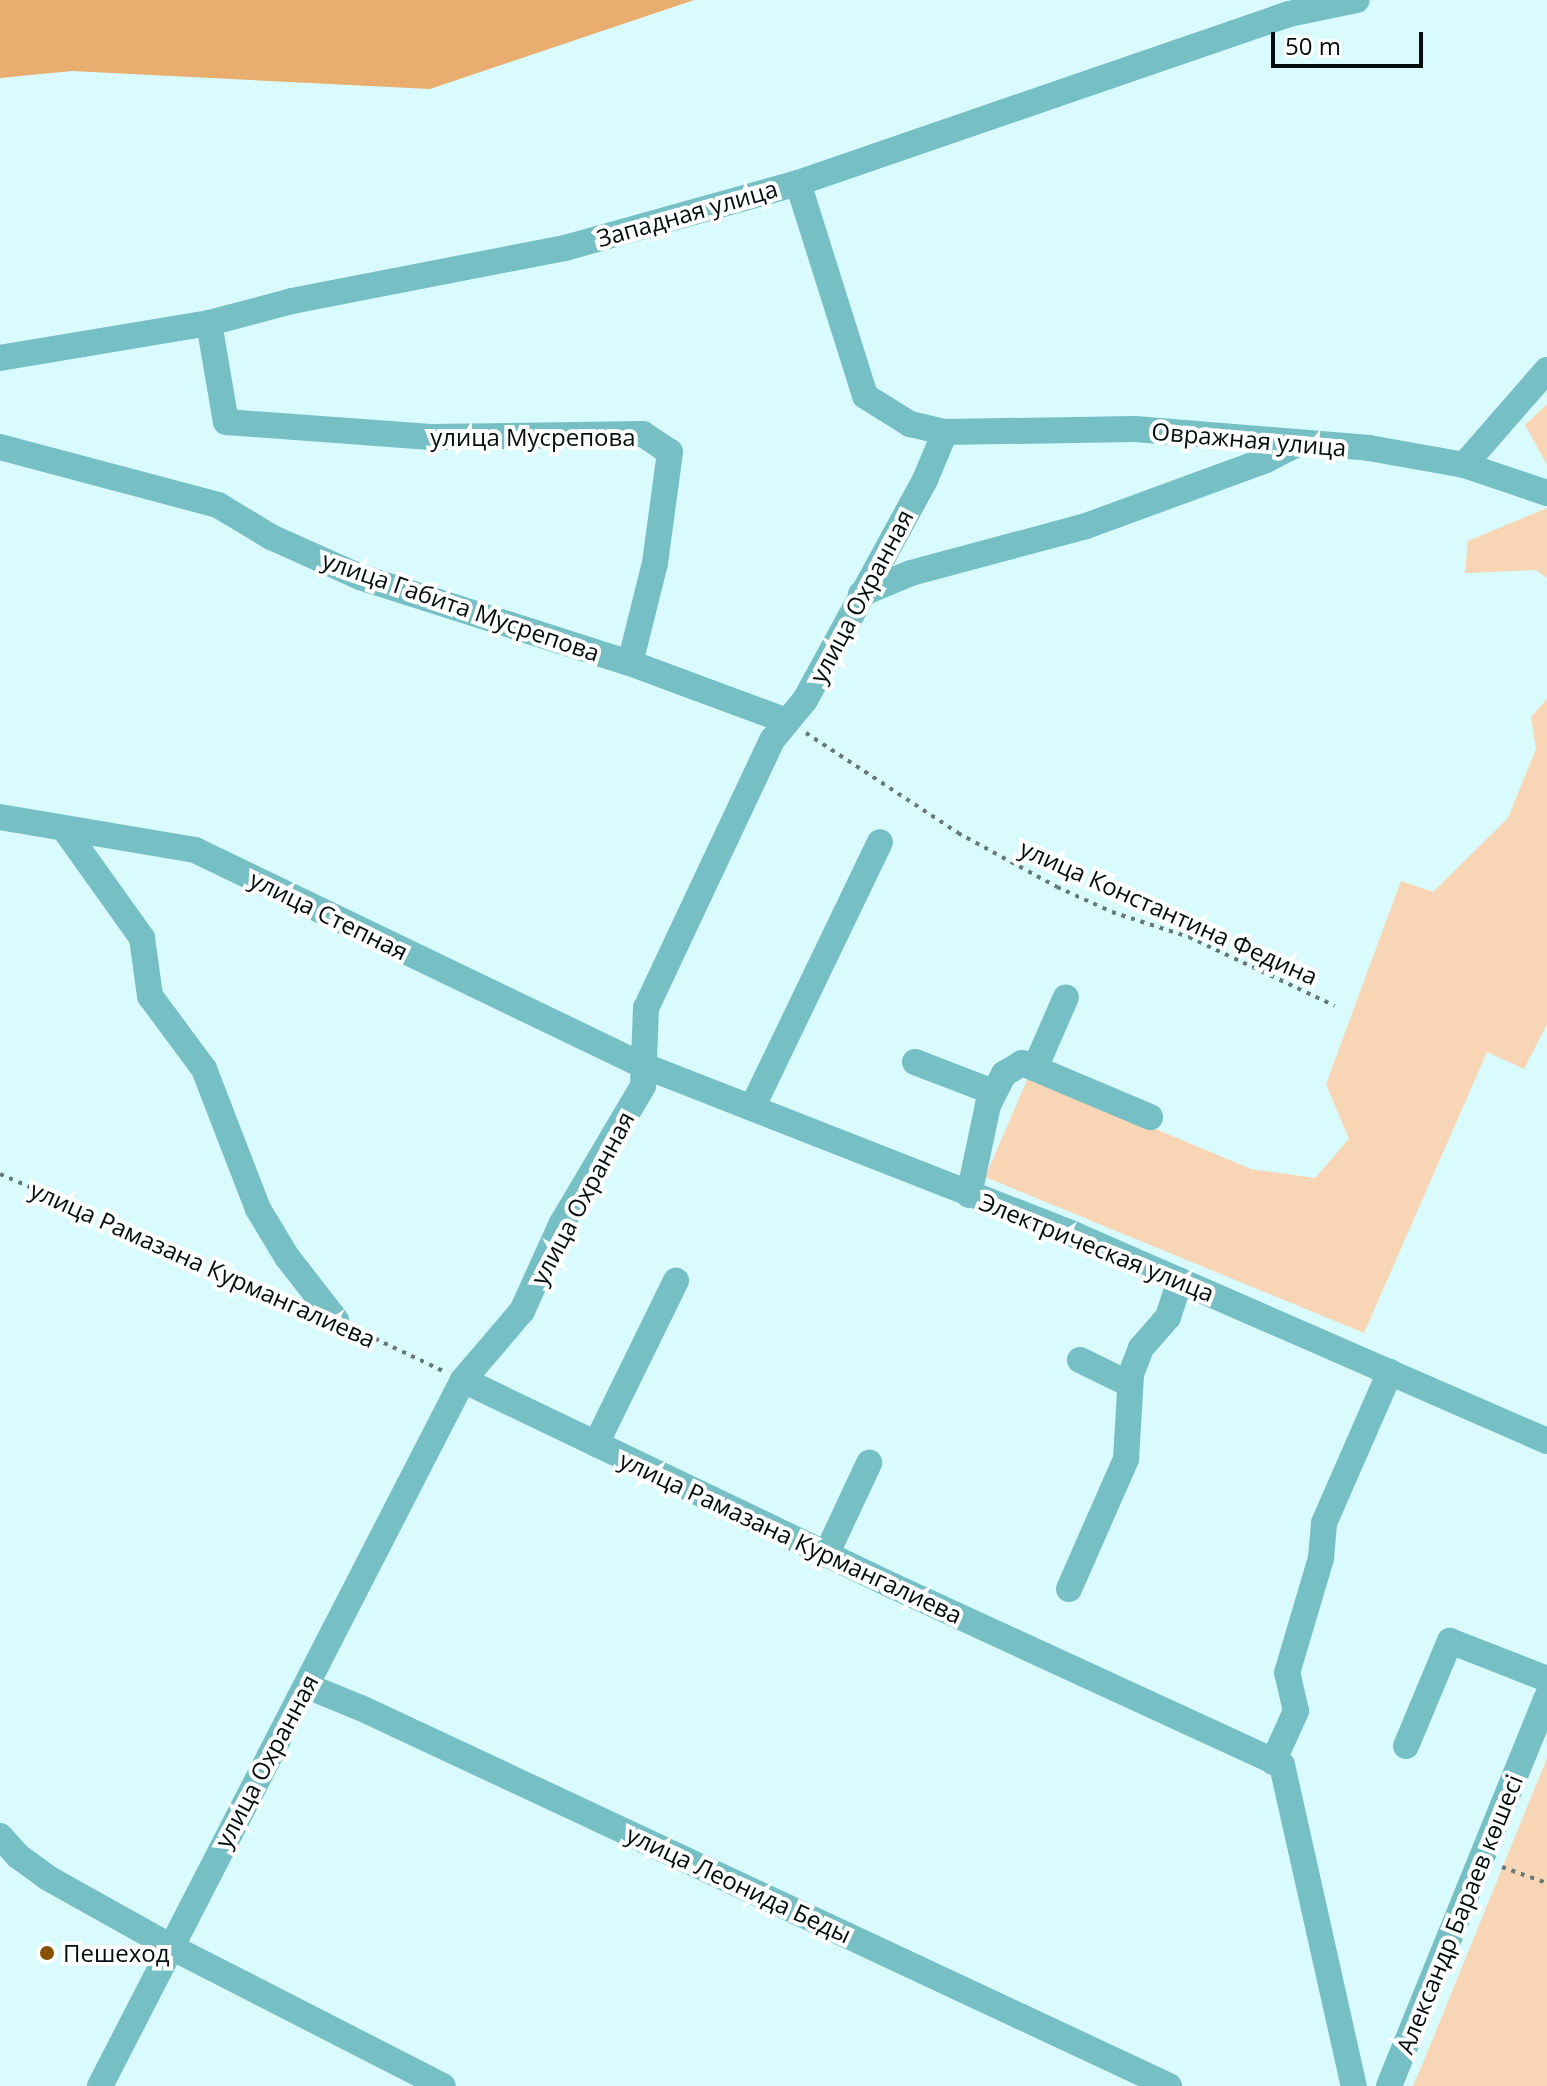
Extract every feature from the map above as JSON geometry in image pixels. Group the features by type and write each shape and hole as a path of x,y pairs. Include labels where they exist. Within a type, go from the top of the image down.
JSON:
{"street":[{"name":"Западная улица","path":"0,358 209,323 292,301 565,248 798,183 1289,14 1357,0"},
{"name":"Овражная улица","path":"798,183 865,396 910,424 945,432 1135,429 1369,448 1464,465 1547,493"},
{"name":"улица Мусрепова","path":"209,323 226,422 430,437 643,434 670,452 655,563 630,663"},
{"path":"1464,465 1547,370"},
{"name":"улица Охранная","path":"100,2086 463,1380 522,1311 562,1223 643,1086 646,1008 772,740 805,700 925,480 945,432"},
{"path":"861,594 911,573 1086,526 1266,460 1300,443"},
{"name":"улица Габита Мусрепова","path":"0,447 218,505 271,537 360,577 630,663 787,721"},
{"name":"улица Степная","path":"4,823 195,850 642,1065"},
{"path":"65,830 142,938 150,996 204,1069 258,1209 287,1257 336,1320"},
{"path":"752,1108 880,842"},
{"path":"1035,1068 1066,997"},
{"path":"915,1062 993,1092"},
{"path":"969,1195 993,1092 1004,1074 1022,1063 1150,1117"},
{"name":"Электрическая улица","path":"642,1065 1075,1235 1547,1441"},
{"path":"596,1444 676,1281"},
{"path":"1069,1589 1126,1459 1129,1384 1141,1348 1168,1317 1180,1281"},
{"path":"1080,1360 1129,1384"},
{"path":"1354,2086 1282,1765 1273,1762 1296,1711 1287,1673 1321,1558 1324,1523 1390,1372"},
{"name":"улица Рамазана Курмангалиева","path":"463,1380 826,1555 1273,1762"},
{"path":"826,1555 869,1463"},
{"path":"1406,1746 1450,1641 1547,1679"},
{"name":"улица Леонида Беды","path":"307,1686 389,1721 1169,2086"},
{"name":"Александр Бараев көшесі","path":"1389,2086 1547,1697"},
{"path":"0,1836 18,1856 48,1878 173,1948 443,2086"}],"path":[{"name":"улица Константина Федина","path":"787,721 958,833 1057,887 1112,912 1189,937 1335,1006"},
{"name":"улица Рамазана Курмангалиева","path":"0,1174 336,1320 463,1380"},
{"path":"1502,1867 1547,1883"}],"shaded area":[{"path":"0,0 694,0 430,89 72,71 0,78"},
{"path":"1547,404 1547,465 1525,425"},
{"path":"1547,508 1547,578 1536,570 1465,573 1468,541"},
{"path":"1547,699 1547,1024 1524,1069 1487,1052 1364,1333 985,1177 1029,1076 1251,1169 1315,1178 1349,1139 1326,1084 1401,881 1433,892 1508,818 1536,749 1531,717"},
{"path":"1547,1758 1547,2086 1413,2086 1423,2063"}],"place":[{"name":"Пешеход","path":"47,1953"}]}
